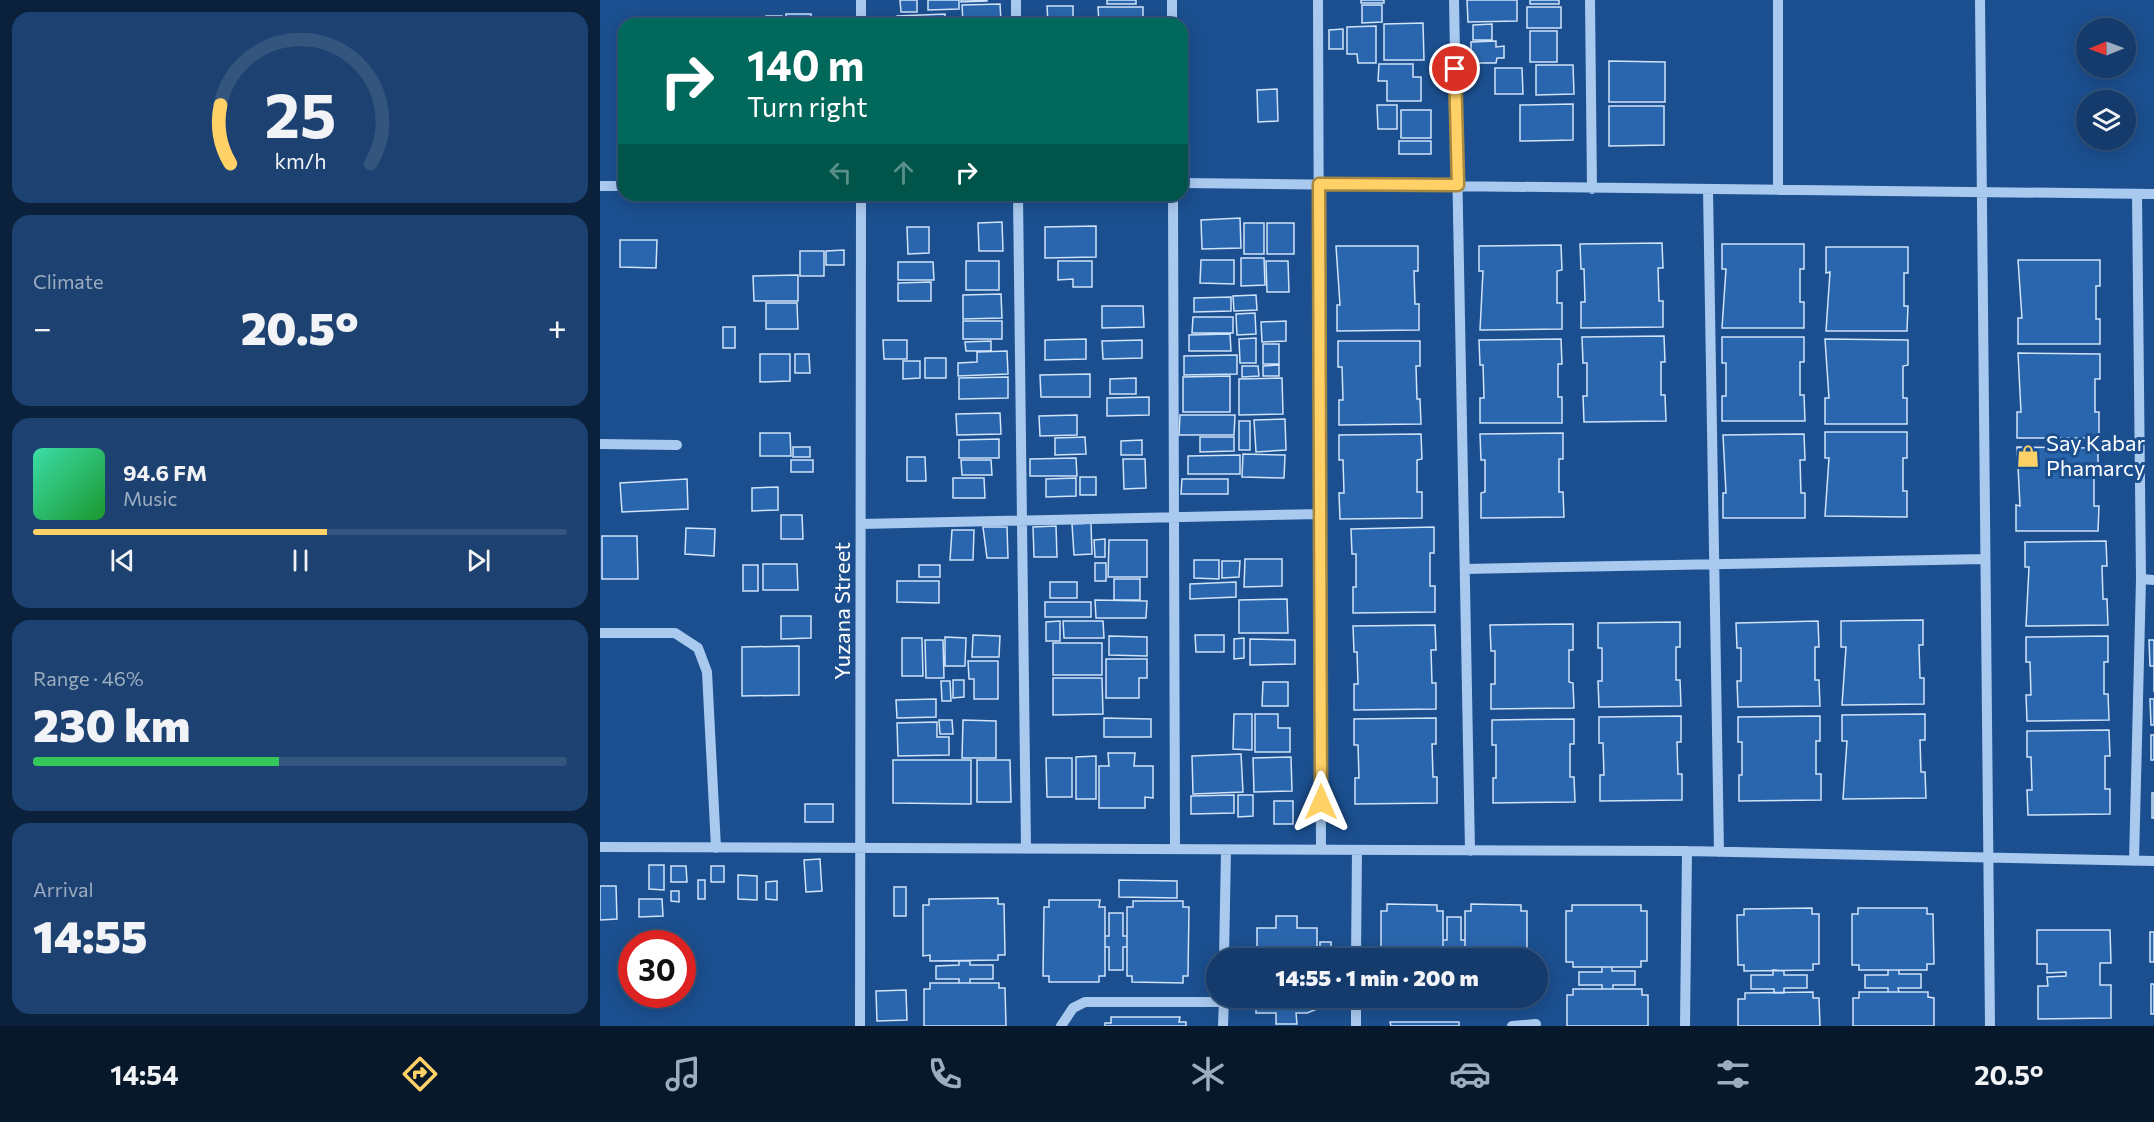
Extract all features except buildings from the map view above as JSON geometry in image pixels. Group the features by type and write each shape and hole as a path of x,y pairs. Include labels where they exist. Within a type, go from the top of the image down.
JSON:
{"street":[{"path":"861,0 861,18"},
{"path":"1016,0 1016,18"},
{"path":"1172,0 1172,18"},
{"path":"1318,0 1322,850"},
{"path":"1454,0 1470,851"},
{"path":"1590,0 1592,189"},
{"path":"1778,0 1778,190"},
{"path":"1980,0 1990,1026"},
{"path":"1188,183 2154,194"},
{"path":"600,186 618,186"},
{"path":"1708,189 1719,852"},
{"path":"2134,861 2141,579 2137,194"},
{"name":"Yuzana Street","path":"860,1026 861,201"},
{"path":"1018,201 1026,849"},
{"path":"1173,201 1175,849"},
{"path":"600,444 677,445"},
{"path":"861,524 1321,514"},
{"path":"1465,570 1986,559"},
{"path":"2141,579 2154,580"},
{"path":"600,633 675,633 698,648 707,672 716,848"},
{"path":"600,847 1687,851 2154,861"},
{"path":"1224,948 1226,850"},
{"path":"1356,948 1357,850"},
{"path":"1685,1026 1687,851"},
{"path":"1061,1026 1072,1008 1085,1002 1206,1000"},
{"path":"1223,1008 1223,1026"},
{"path":"1356,1008 1356,1026"},
{"path":"1512,1026 1536,1024"}],"place":[{"name":"Say Kabar Phamarcy","path":"2028,456"}],"route":[{"path":"1321,802 1319,184 1458,185 1455,69"}]}
